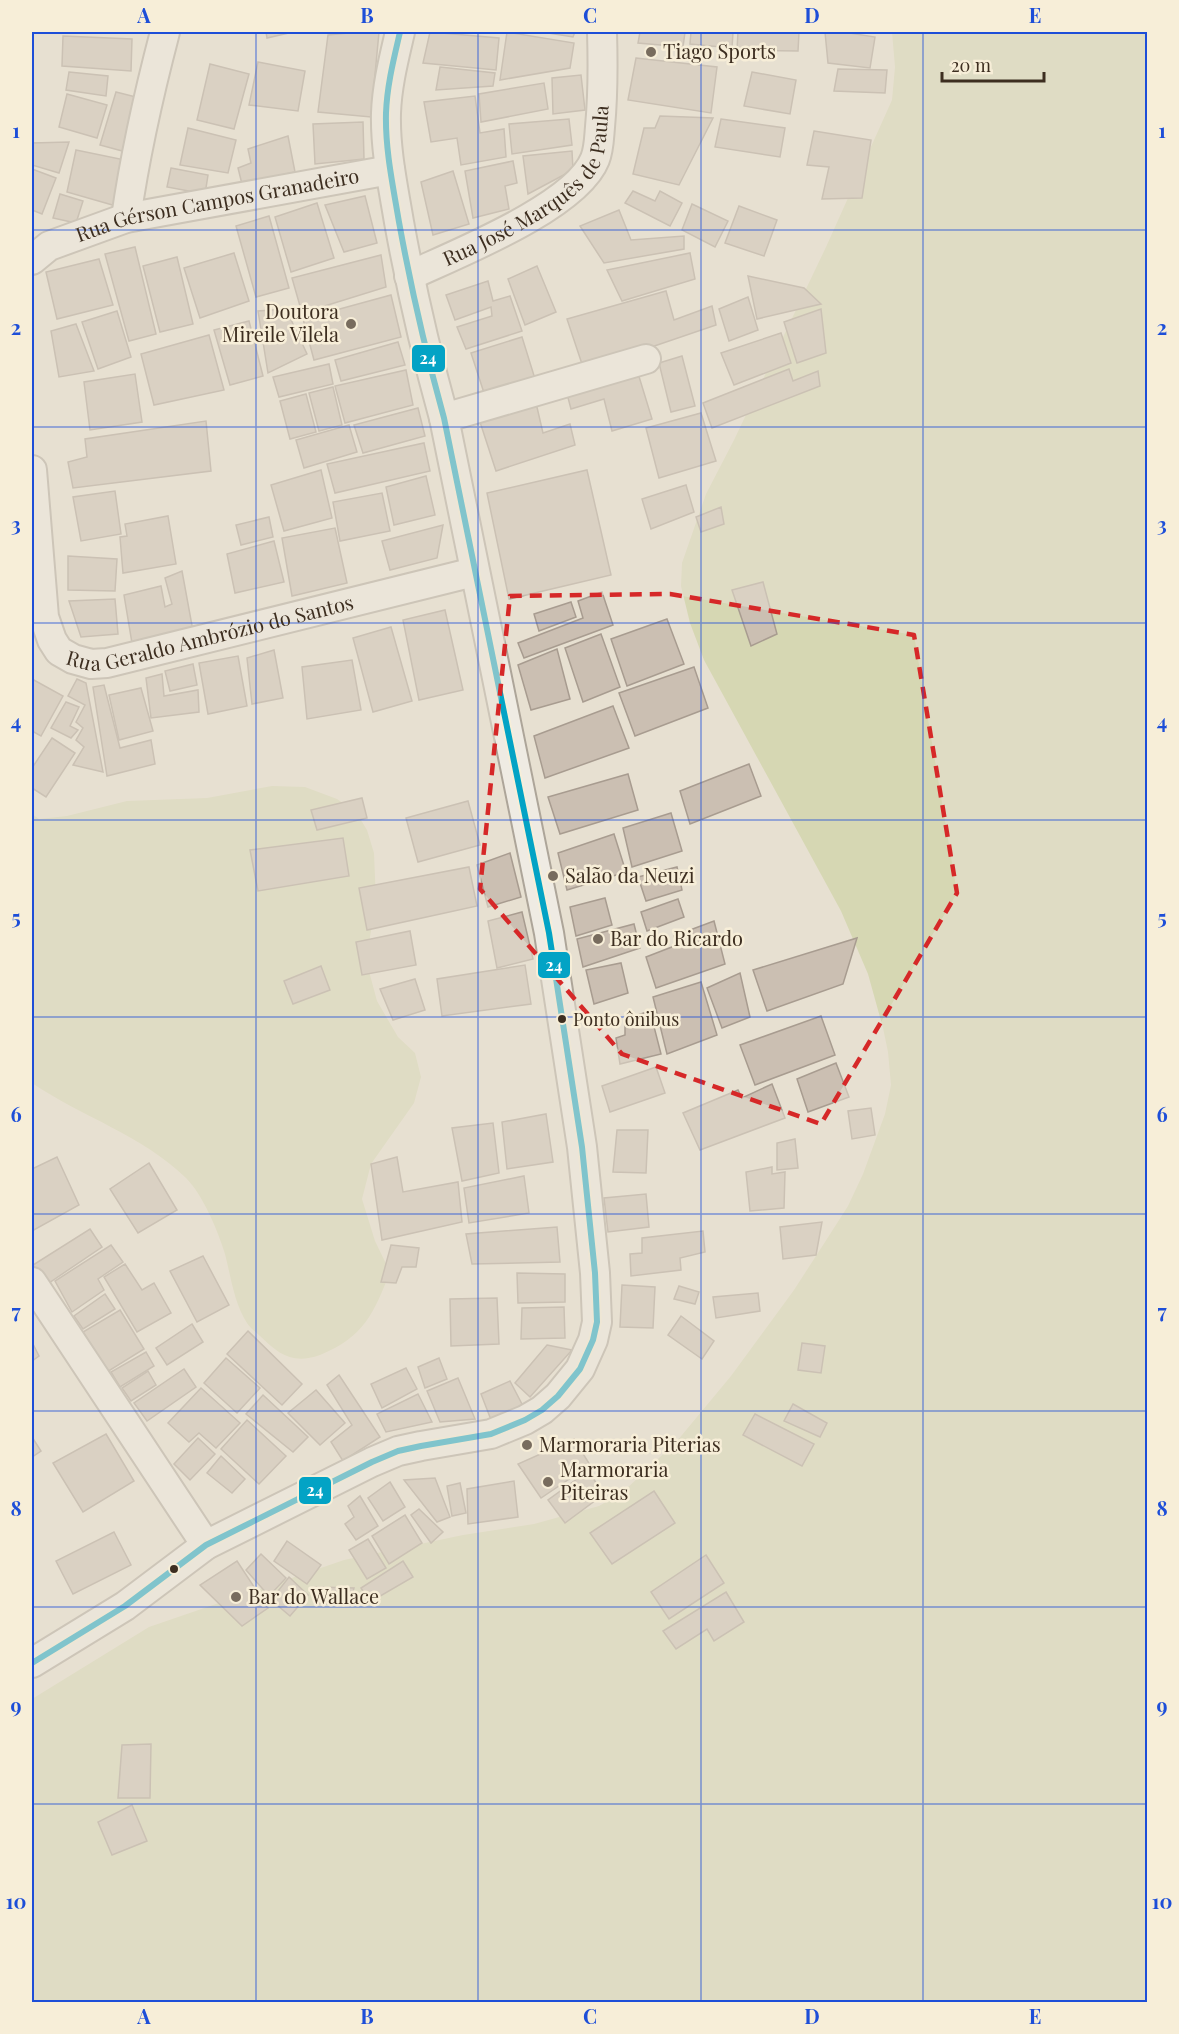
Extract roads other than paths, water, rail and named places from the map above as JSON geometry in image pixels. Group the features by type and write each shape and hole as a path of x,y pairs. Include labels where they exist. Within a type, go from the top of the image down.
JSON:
{"street":[{"path":"126,218 144,115 165,32"},
{"path":"32,1664 125,1606 206,1545 372,1462 398,1451 442,1441 491,1434 525,1420 542,1410 570,1383 580,1369 593,1340 597,1322 595,1282 582,1147 549,933 444,418 421,334 390,170 386,113 390,74 400,32"},
{"name":"Rua José Marquês de Paula","path":"409,276 528,219 572,191 582,179 595,160 598,148 603,99 602,32"},
{"name":"Rua Gérson Campos Granadeiro","path":"40,253 126,218 390,170"},
{"path":"444,418 646,359"},
{"name":"Rua Geraldo Ambrózio do Santos","path":"32,470 44,616 52,640 59,651 73,659 91,664 107,663 474,572"},
{"path":"32,1282 206,1545"}],"place":[{"name":"Tiago Sports","path":"651,52"},
{"name":"Doutora Mireile Vilela","path":"351,324"},
{"name":"Salão da Neuzi","path":"553,876"},
{"name":"Bar do Ricardo","path":"598,939"},
{"name":"Ponto ônibus","path":"562,1019"},
{"name":"Marmoraria Piterias","path":"527,1445"},
{"name":"Marmoraria Piteiras","path":"548,1482"},
{"name":"Bar do Wallace","path":"236,1597"}]}
